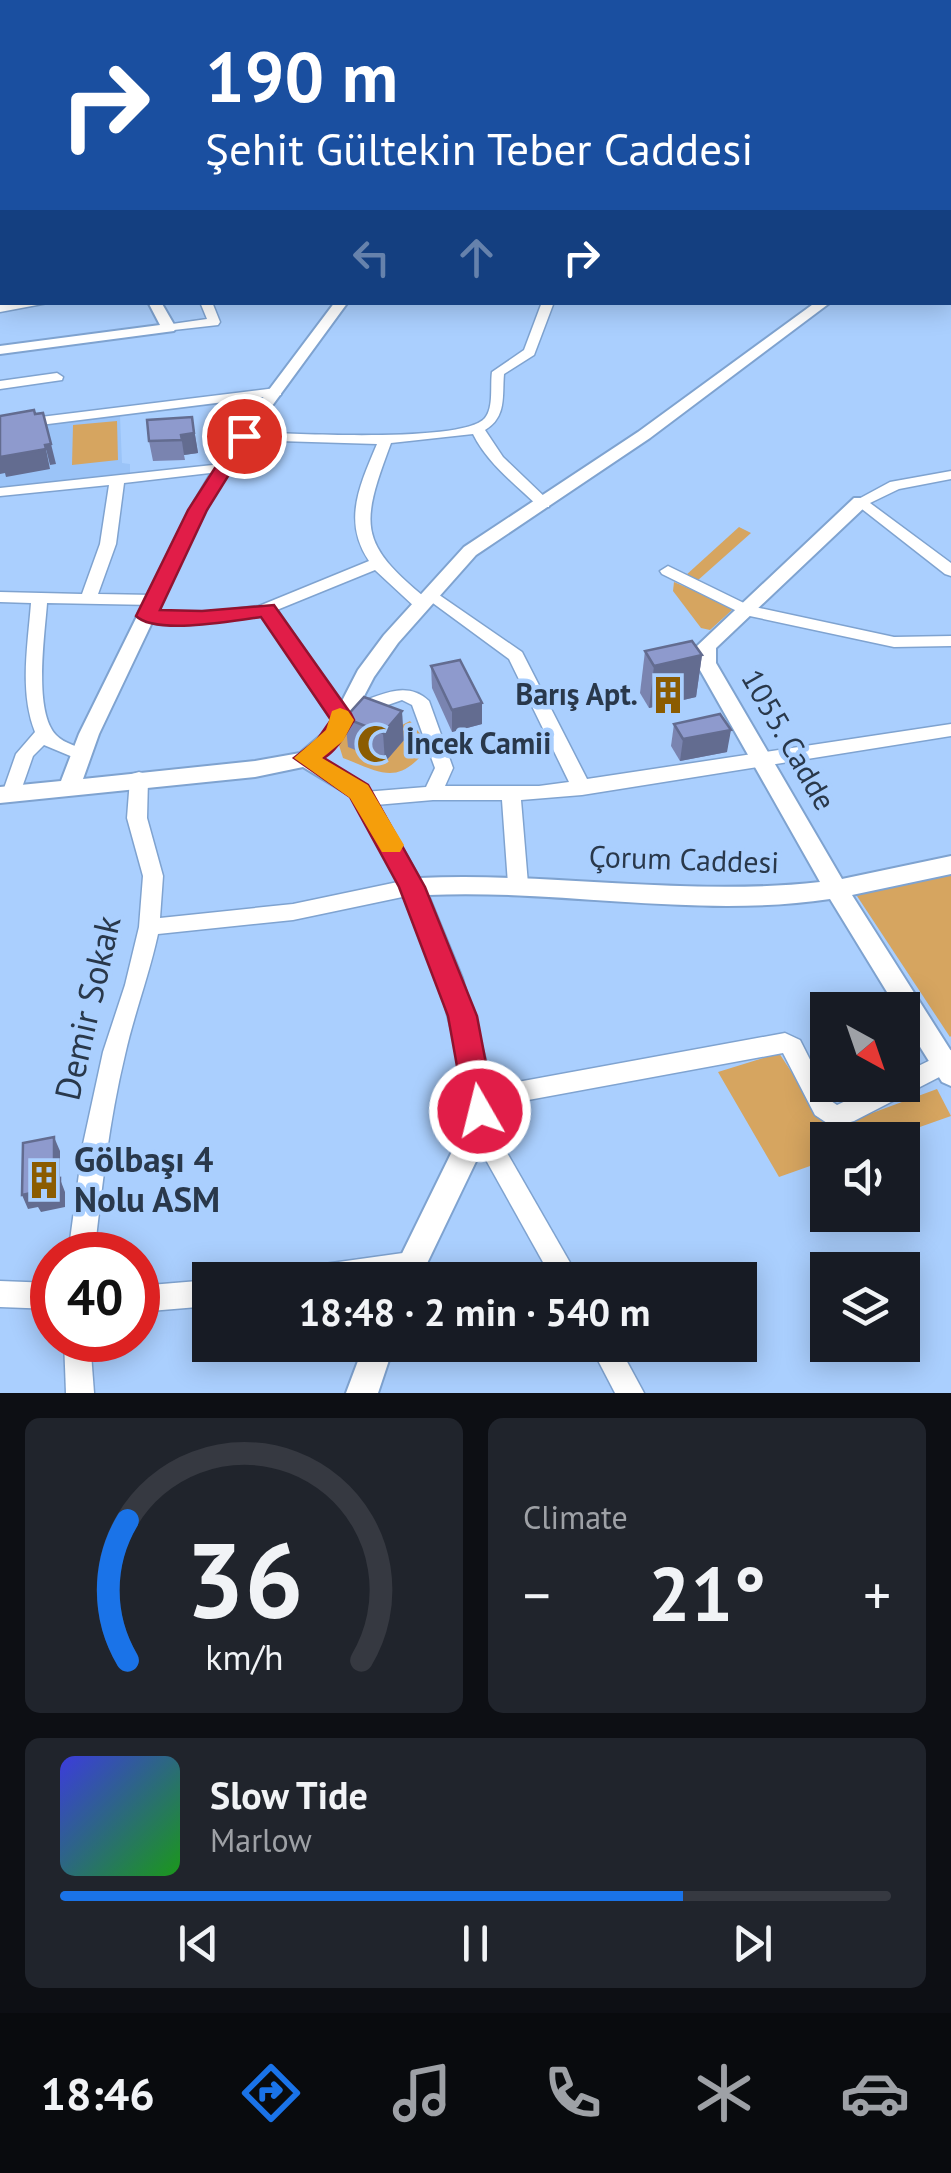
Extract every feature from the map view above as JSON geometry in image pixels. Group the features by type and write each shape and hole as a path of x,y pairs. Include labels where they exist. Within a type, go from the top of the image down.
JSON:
{"street":[{"path":"156,305 170,328"},
{"path":"0,350 214,322 207,305"},
{"path":"70,786 80,754 222,468 340,305"},
{"path":"244,436 385,440 478,429 494,415 498,372 530,352 540,334 547,305"},
{"path":"6,794 255,770 306,758 326,746 382,651 470,551 544,504 821,305"},
{"path":"0,384 57,377"},
{"path":"0,426 276,392"},
{"path":"478,429 483,444 544,504"},
{"path":"385,440 367,484 360,517 364,542 376,564 516,656 582,788"},
{"path":"0,492 222,468"},
{"name":"1055. Cadde","path":"949,1066 835,888 706,663 705,654 707,646 860,502 895,485 951,475"},
{"path":"88,598 108,544 117,480"},
{"path":"860,502 951,571"},
{"path":"0,597 88,598 202,618 266,610 376,564"},
{"path":"668,572 745,610 894,642 951,641"},
{"path":"39,597 36,695 44,734 62,748 80,754"},
{"path":"266,610 346,714"},
{"path":"346,714 403,694 416,697 444,764 432,792"},
{"path":"364,799 432,792 511,795 582,788 951,730"},
{"path":"6,794 24,754 44,734"},
{"path":"306,758 349,784 364,799 412,887 462,1016 480,1099 479,1126 412,1262"},
{"name":"Demir Sokak","path":"84,1232 114,1052 136,985 149,927 153,876 137,818 139,779"},
{"path":"511,795 518,884"},
{"name":"Çorum Caddesi","path":"412,887 518,884 764,895 835,888 951,865"},
{"path":"149,927 293,912 412,887"},
{"path":"480,1099 784,1043 792,1047 823,1108 833,1116 846,1114 949,1066"},
{"path":"479,1126 557,1262"},
{"path":"0,1294 30,1295"},
{"path":"160,1297 192,1294"},
{"path":"78,1362 80,1393"},
{"path":"362,1393 373,1362"},
{"path":"613,1362 630,1393"}],"shaded area":[{"path":"120,415 122,463 130,464 130,475 0,489 0,430"},
{"path":"117,421 118,460 72,465 73,425"},
{"path":"739,527 751,533 697,581 685,576"},
{"path":"674,582 732,610 710,630 701,628 673,591"},
{"path":"410,721 430,746 409,767 381,772 343,758 338,742 355,724 398,727"},
{"path":"951,872 951,1036 950,1037 855,893"},
{"path":"779,1053 824,1122 810,1122 810,1166 779,1177 718,1072"},
{"path":"937,1089 951,1116 920,1127 920,1122 848,1122 902,1102 920,1102 920,1095"}],"building":[{"path":"34,410 35,414 43,413 51,444 45,445 46,449 0,457 0,416"},
{"path":"192,417 194,433 181,435 182,440 149,441 147,420"},
{"path":"692,641 702,655 654,666 645,651"},
{"path":"460,660 482,703 452,710 431,666"},
{"path":"364,697 402,711 383,733 345,718"},
{"path":"720,714 731,730 683,739 674,724"},
{"name":"Gölbaşı 4 Nolu ASM","path":"54,1137 54,1179 60,1178 60,1193 35,1198 35,1192 22,1195 23,1143"}],"slow traffic":[{"path":"340,716 342,720 326,746 306,758 359,791 391,845"}],"place":[{"name":"Barış Apt.","path":"668,695"},
{"name":"İncek Camii","path":"376,744"},
{"name":"Gölbaşı 4 Nolu ASM","path":"44,1180"}],"route":[{"path":"244,436 197,510 147,616 202,618 266,610 342,720 326,746 306,758 359,791 412,887 462,1016 476,1073 480,1111"}]}
